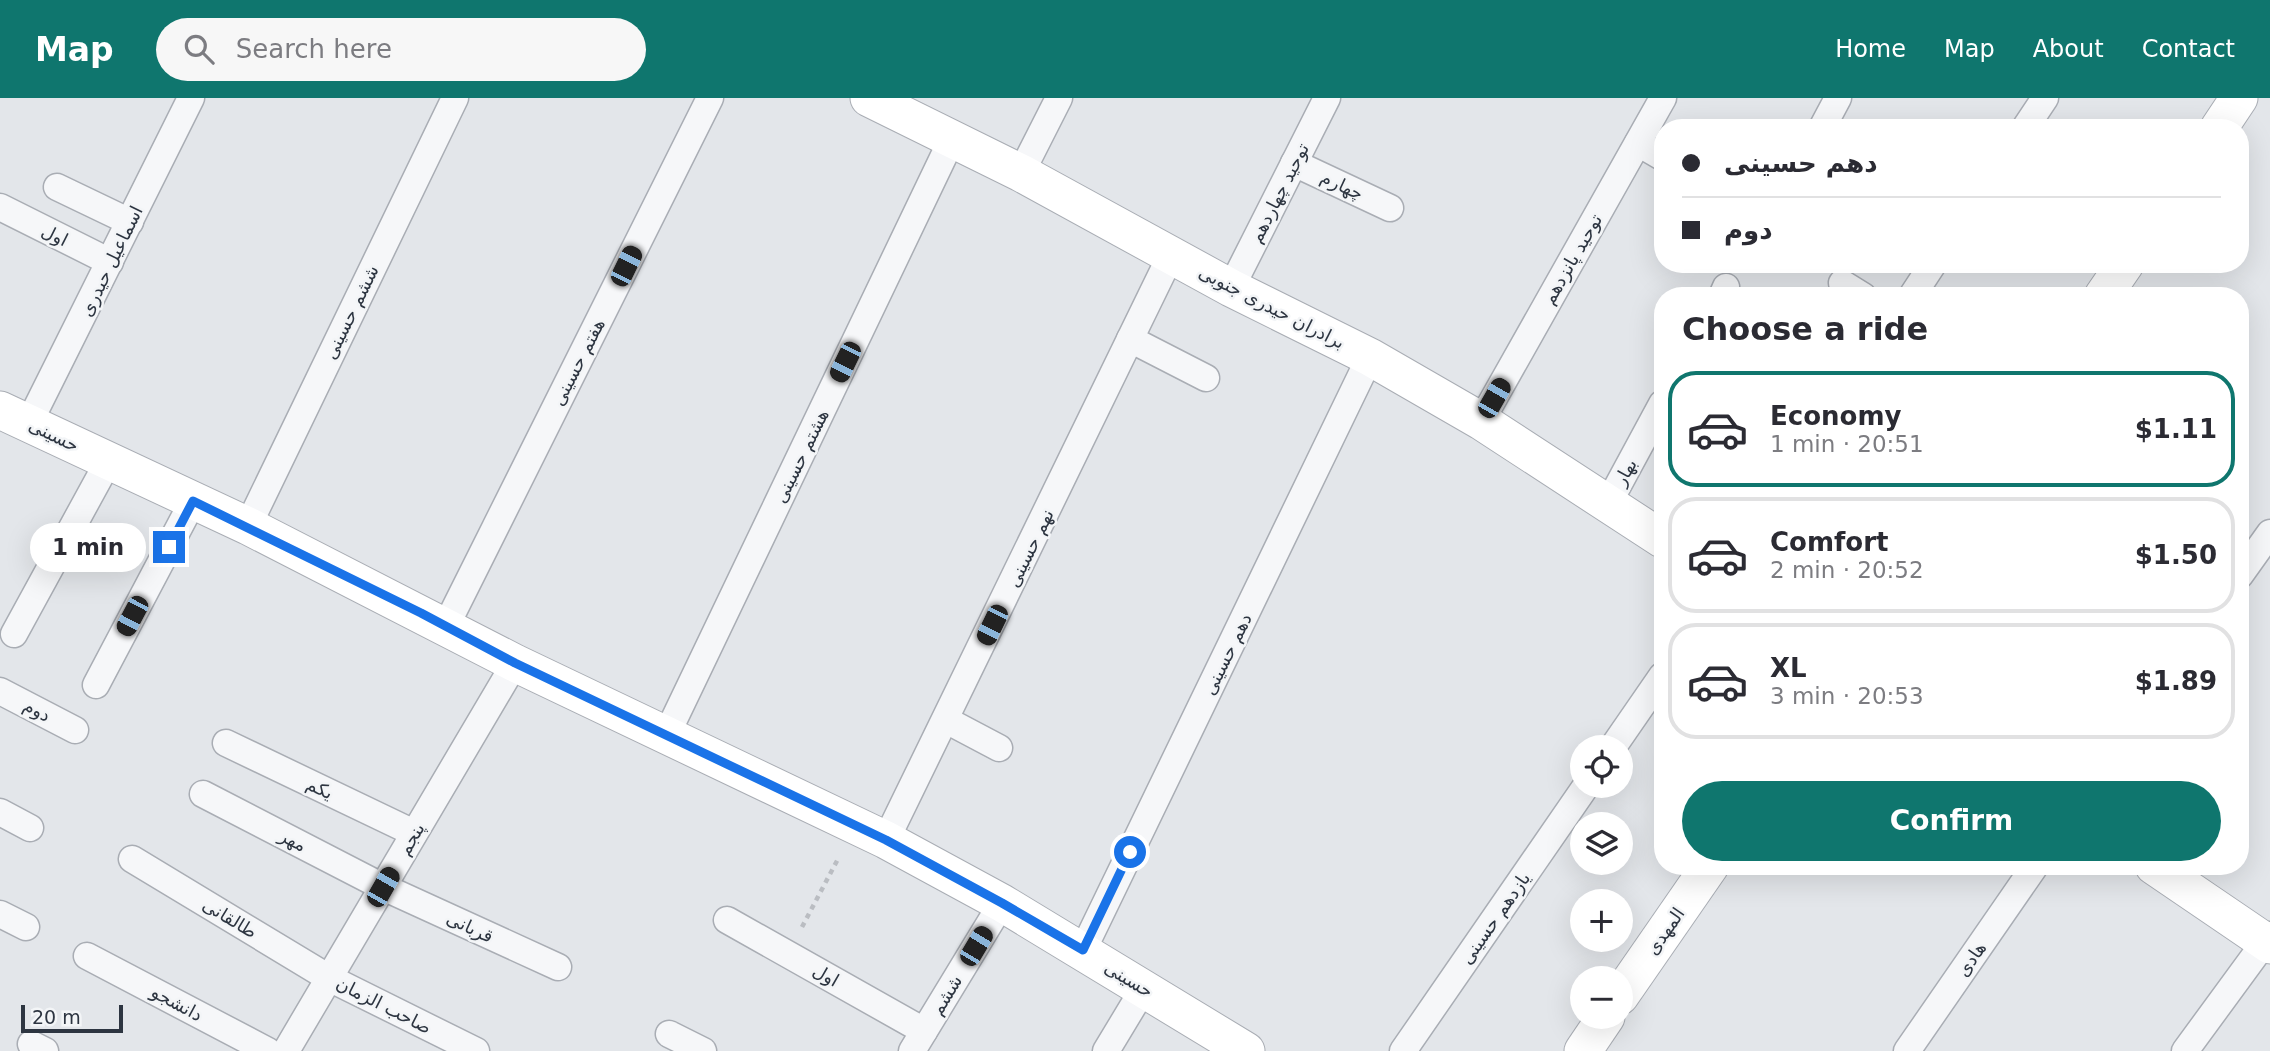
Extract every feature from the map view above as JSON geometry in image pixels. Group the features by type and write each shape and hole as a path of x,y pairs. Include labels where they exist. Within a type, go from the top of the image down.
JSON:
{"street":[{"name":"اسماعیل حیدری","path":"15,416 110,262 191,98"},
{"name":"ششم حسینی","path":"248,526 454,98"},
{"name":"هفتم حسینی","path":"446,626 710,98"},
{"name":"برادران حیدری جنوبی","path":"869,98 1021,173 1231,288 1370,357 1481,421 1654,534"},
{"path":"1021,173 1059,98"},
{"name":"توحید چهاردهم","path":"1231,288 1326,98"},
{"name":"توحید پانزدهم","path":"1481,421 1663,98"},
{"path":"1827,119 1838,98"},
{"path":"2031,119 2045,98"},
{"path":"2225,119 2239,98"},
{"name":"هشتم حسینی","path":"667,734 952,139"},
{"path":"1638,144 1654,153"},
{"name":"چهارم","path":"1294,163 1390,208"},
{"path":"57,187 130,222"},
{"name":"اول","path":"0,207 110,262"},
{"name":"نهم حسینی","path":"871,833 946,720 1171,256"},
{"path":"1130,339 1206,378"},
{"name":"دهم حسینی","path":"1083,950 1370,357"},
{"name":"حسینی","path":"15,416 248,526 515,663 871,833 1083,950 1246,1051"},
{"name":"بهار","path":"1608,504 1654,419"},
{"path":"14,634 108,462"},
{"path":"96,685 193,501"},
{"path":"2249,562 2270,533"},
{"name":"پنجم","path":"286,1051 515,663"},
{"path":"1621,735 1654,688"},
{"name":"دوم","path":"0,691 75,730"},
{"path":"946,720 999,748"},
{"name":"یکم","path":"226,743 414,834"},
{"name":"مهر","path":"203,794 383,887"},
{"name":"یازدهم حسینی","path":"1403,1051 1578,798"},
{"path":"0,812 30,828"},
{"name":"طالقانی","path":"132,859 329,978"},
{"name":"المهدی","path":"1633,977 1704,875"},
{"name":"هادی","path":"1907,1051 2029,875"},
{"path":"2168,875 2268,940 2185,1051"},
{"name":"قربانی","path":"383,887 558,967"},
{"name":"ششم","path":"918,1041 1002,903"},
{"path":"0,914 26,927"},
{"name":"اول","path":"727,920 788,953 918,1041"},
{"name":"دانشجو","path":"87,956 268,1051"},
{"name":"صاحب الزمان","path":"329,978 476,1051"},
{"path":"1106,1051 1144,988"},
{"path":"1583,1051 1598,1029"},
{"path":"669,1034 703,1051"}],"path":[{"path":"788,953 871,833"}],"route":[{"path":"169,547 193,501 421,613 515,663 886,840 1083,950 1130,852"}]}
